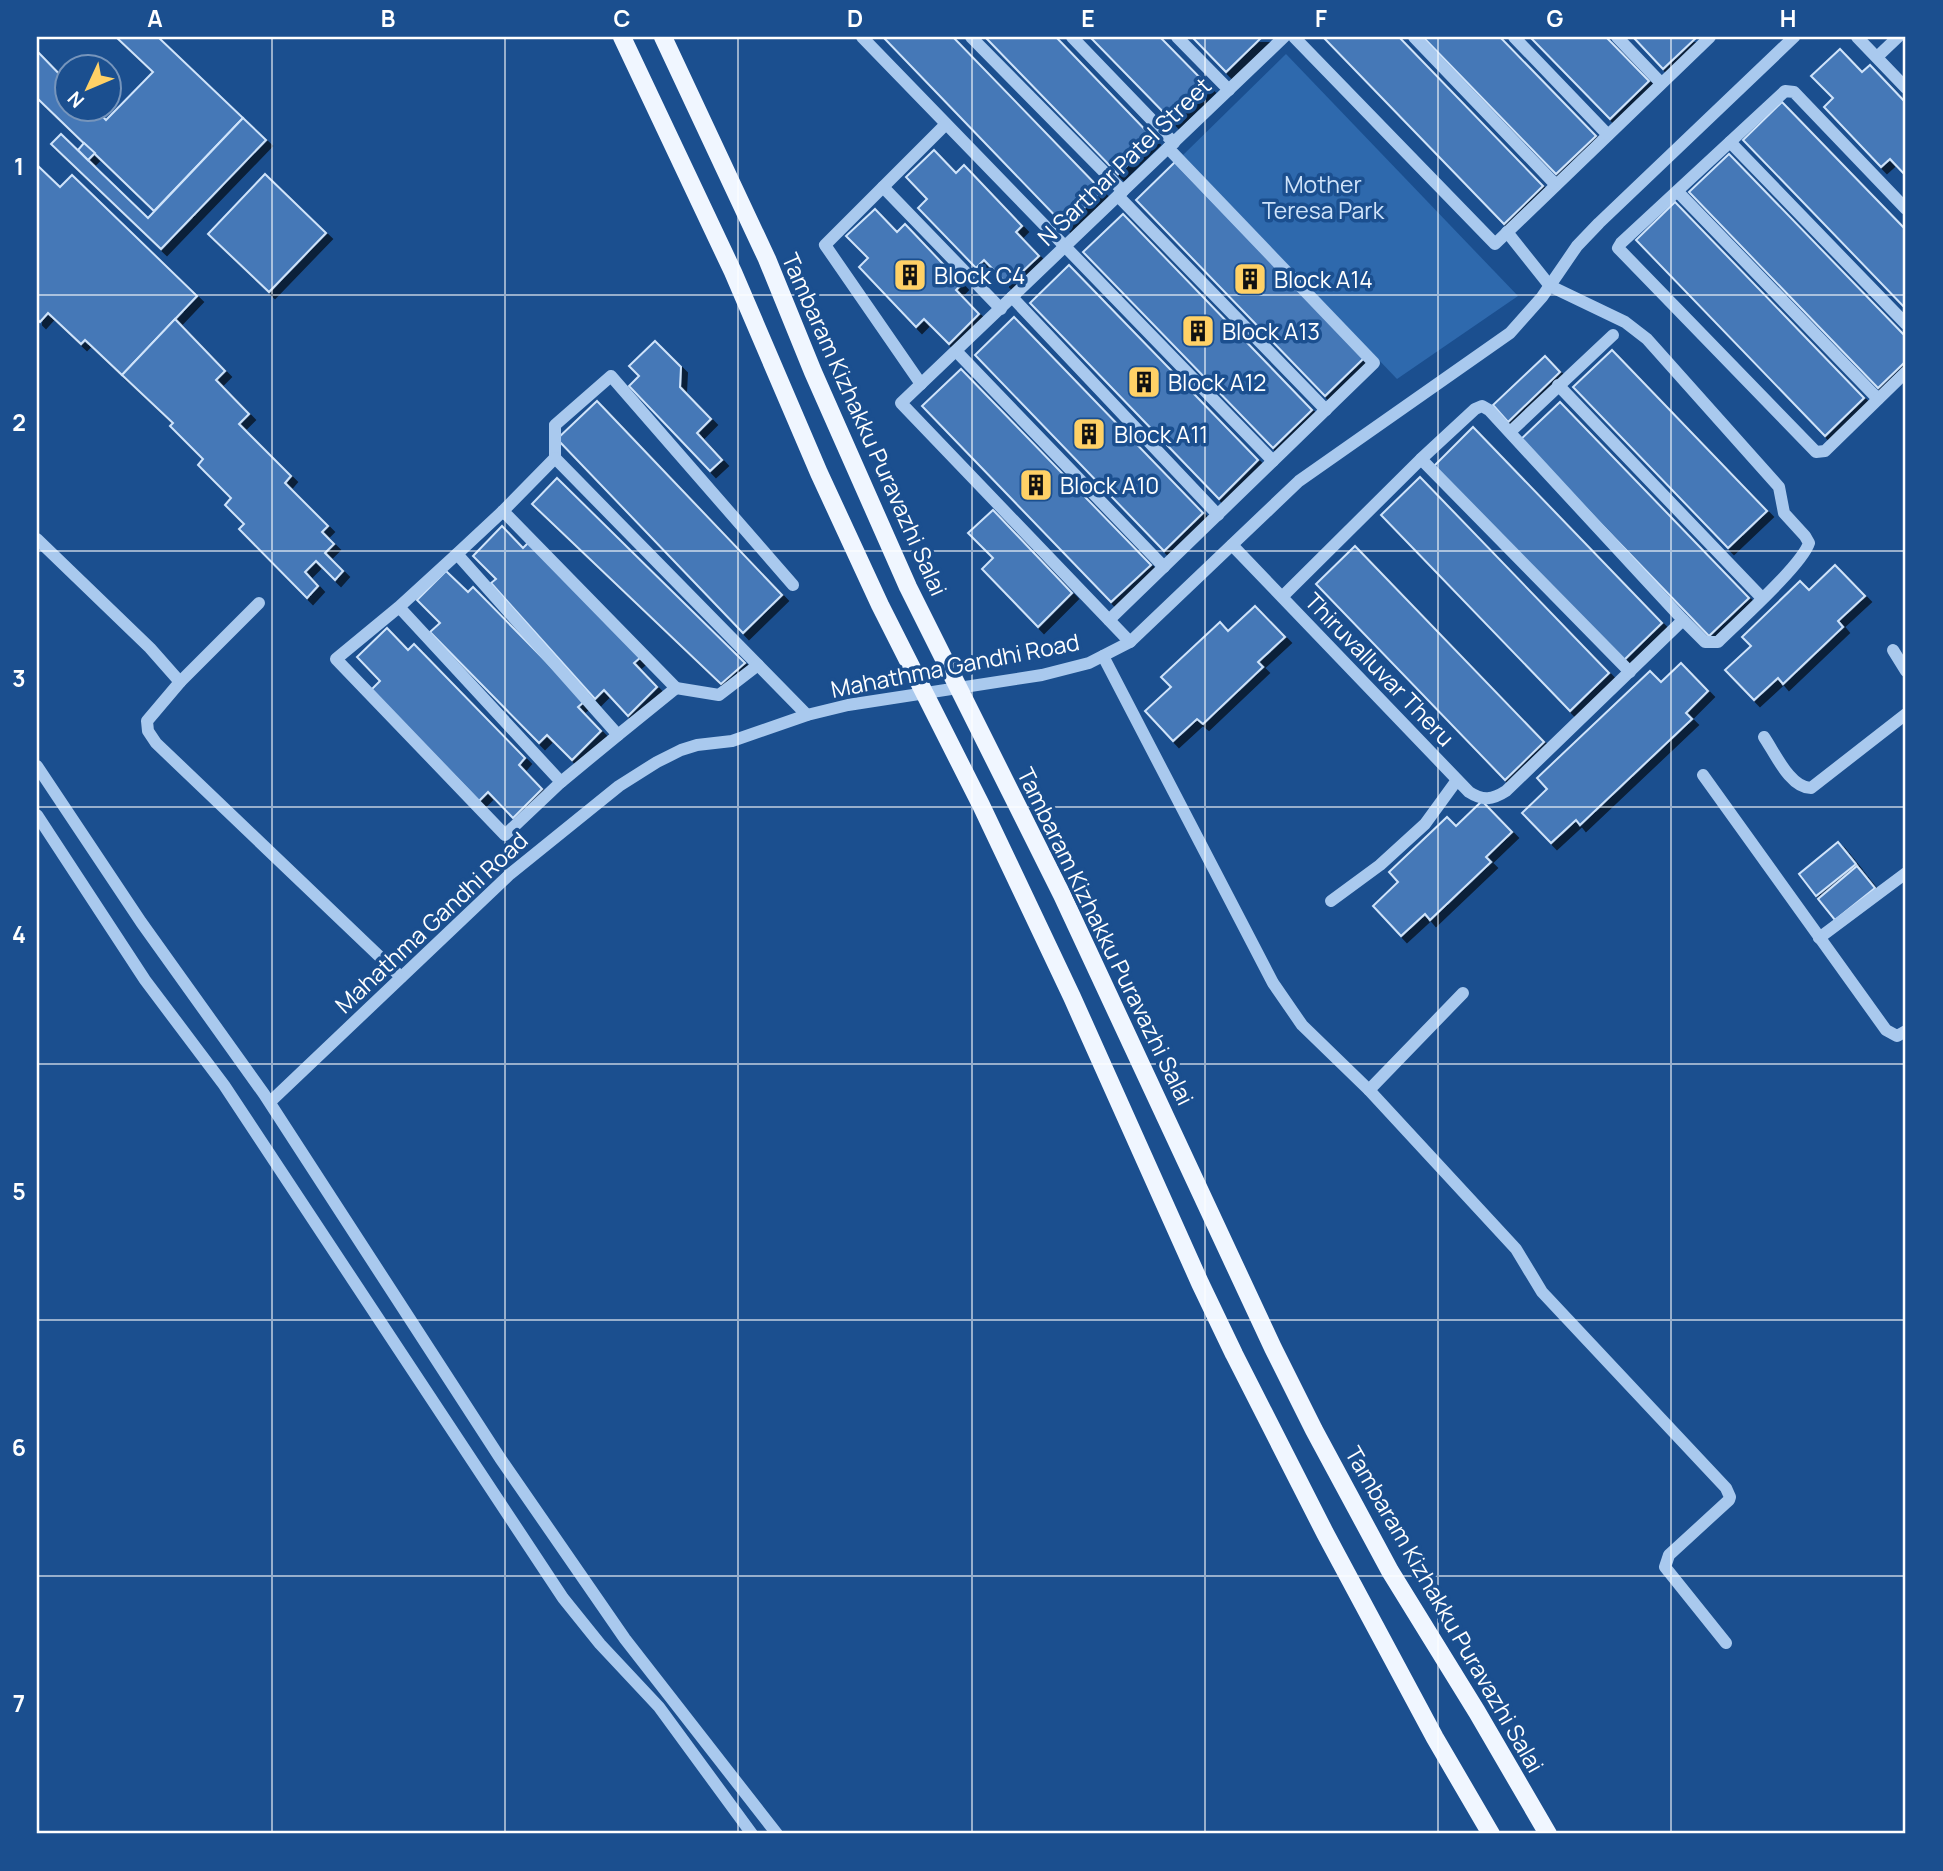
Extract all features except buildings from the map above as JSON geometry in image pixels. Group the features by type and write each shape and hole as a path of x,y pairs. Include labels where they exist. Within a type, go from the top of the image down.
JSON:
{"main road":[{"path":"621,37 712,227 874,593 981,805 1072,997 1200,1283 1274,1435 1435,1738 1491,1834"},
{"name":"Tambaram Kizhakku Puravazhi Salai","path":"663,37 767,259 813,372 908,587 1062,895 1273,1348 1390,1571 1548,1834"}],"street":[{"path":"862,37 1273,461"},
{"path":"971,37 1326,410"},
{"path":"1072,37 1374,363 1109,620 1130,642"},
{"path":"1177,37 1229,90"},
{"name":"N Sarthar Patel Street","path":"1109,620 901,403 1284,37"},
{"path":"1294,37 1495,244 1710,37"},
{"path":"1414,37 1556,185"},
{"path":"1514,37 1608,135"},
{"path":"1618,37 1661,83"},
{"name":"Mahathma Gandhi Road","path":"270,1102 510,874 619,786 681,750 697,745 732,741 807,715 848,705 1042,676 1089,663 1130,642 1299,481 1510,333 1550,285 1577,246 1599,223 1794,37"},
{"path":"1857,37 1906,88"},
{"path":"1877,57 1898,37"},
{"path":"1906,209 1790,90 1781,93 1618,248 1816,452 1825,451 1906,372"},
{"path":"921,384 825,245 946,124"},
{"path":"1730,142 1906,324"},
{"path":"883,187 1001,309"},
{"path":"1678,192 1878,399"},
{"path":"1282,597 1421,459 1475,409 1482,406 1510,432 1705,642 1718,642 1807,550 1809,543 1805,536 1784,513 1779,487 1647,339 1625,322 1550,285 1507,232"},
{"path":"1012,297 1218,514"},
{"path":"1510,432 1613,335"},
{"path":"956,351 1164,567"},
{"path":"793,585 611,376 555,425 555,458 807,715"},
{"path":"1558,385 1762,598"},
{"path":"555,458 457,554 336,659 505,835 561,782 676,688"},
{"path":"1421,459 1630,672 1684,620"},
{"path":"503,511 676,688 719,695 758,665"},
{"path":"37,539 150,648 180,682"},
{"name":"Thiruvalluvar Theru","path":"1232,545 1457,780 1479,799 1489,800 1506,791 1630,672"},
{"path":"457,554 618,735"},
{"path":"259,603 180,682 147,721 148,732 156,743 401,977"},
{"path":"399,607 561,782"},
{"path":"1892,650 1906,671"},
{"path":"1103,656 1273,983 1302,1025 1369,1090 1516,1249 1542,1292 1726,1488 1731,1497 1729,1500 1669,1555 1665,1567 1726,1643"},
{"path":"1764,737 1796,783 1804,788 1811,788 1906,714"},
{"path":"37,766 141,922 270,1102 500,1458 625,1639 777,1834"},
{"path":"1703,775 1886,1030 1897,1036 1906,1031"},
{"path":"1331,901 1380,865 1425,824 1457,780"},
{"path":"37,815 145,980 224,1085 563,1598 600,1644 659,1707 752,1834"},
{"path":"1819,938 1906,873"},
{"path":"1369,1090 1463,993"}],"green space":[{"name":"Mother Teresa Park","path":"1286,54 1518,296 1397,379 1183,155"}],"place":[{"name":"Block C4","path":"910,275"},
{"name":"Block A14","path":"1250,279"},
{"name":"Block A13","path":"1198,331"},
{"name":"Block A12","path":"1144,382"},
{"name":"Block A11","path":"1089,434"},
{"name":"Block A10","path":"1036,485"}]}
